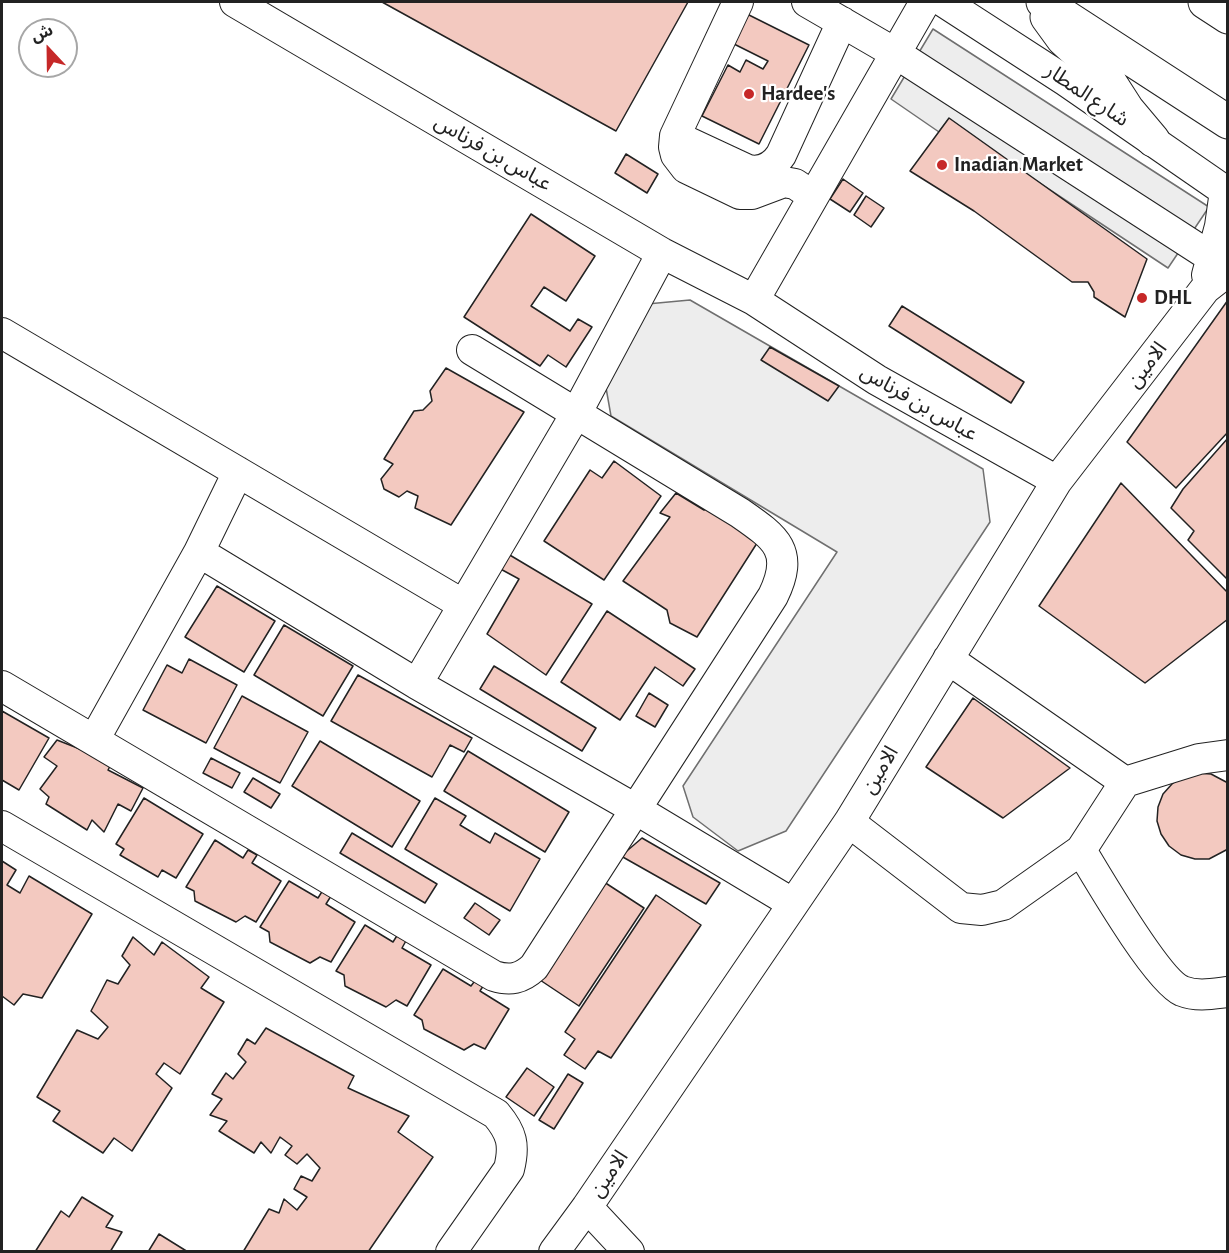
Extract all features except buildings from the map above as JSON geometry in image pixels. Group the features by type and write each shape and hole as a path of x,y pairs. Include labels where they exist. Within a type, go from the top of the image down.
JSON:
{"highway":[{"path":"1034,2 1063,39 1109,81 1127,109 1153,140"},
{"path":"1043,2 1227,122"},
{"path":"1205,2 1227,17"}],"street":[{"name":"عباس بن فرناس","path":"235,2 662,253 754,300 877,380 1057,481"},
{"path":"738,2 675,136 676,155 686,168 740,194 753,194 784,183 804,190"},
{"path":"807,2 895,53 1222,264"},
{"path":"754,300 804,190 895,53 925,2"},
{"name":"شارع المطار","path":"944,2 1153,140 1226,192"},
{"path":"675,136 754,171 769,168 776,162 791,134 842,22"},
{"path":"791,134 789,159 804,190"},
{"name":"الامين","path":"554,1251 587,1207 849,822 1057,481 1222,264 1221,226 1226,192"},
{"path":"417,684 577,412 662,253"},
{"path":"2,333 462,604"},
{"path":"2,686 494,976 502,979 520,977 534,967 637,810 772,596 781,579 782,553 770,533 577,412 472,350"},
{"path":"94,740 199,552 238,472"},
{"path":"199,552 417,684 637,810 792,903"},
{"path":"948,659 1125,782"},
{"path":"849,822 962,908 981,910 1003,905 1081,850 1125,782 1199,759 1227,755"},
{"path":"2,826 496,1114 506,1125 512,1139 513,1155 509,1169 451,1251"},
{"path":"1081,850 1162,974 1180,990 1196,995 1227,992"},
{"path":"587,1207 629,1251"}],"shaded area":[{"path":"933,29 1209,207 1168,268 1035,180 949,119 939,132 891,99"},
{"path":"690,300 983,469 990,522 786,831 738,851 693,817 683,786 837,552 611,416 605,382 647,304"}],"place":[{"name":"Hardee's","path":"749,94"},
{"name":"Inadian Market","path":"942,165"},
{"name":"DHL","path":"1142,298"}]}
